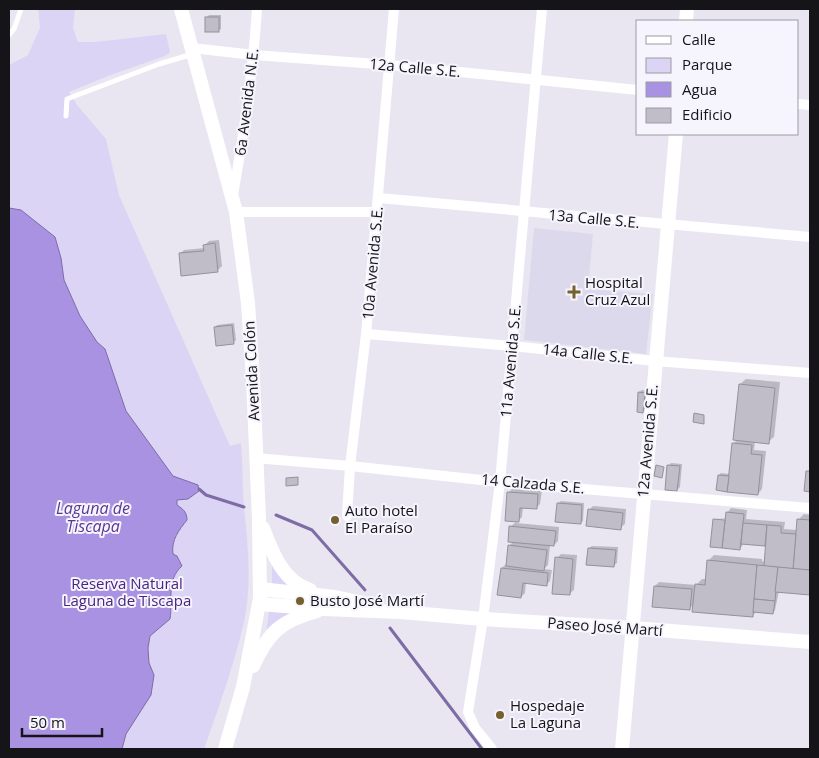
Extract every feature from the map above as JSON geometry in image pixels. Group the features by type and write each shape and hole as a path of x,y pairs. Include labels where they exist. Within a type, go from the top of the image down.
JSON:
{"main road":[{"name":"Avenida Colón","path":"181,9 236,212 248,303 259,519 260,589 259,604 243,687 226,743 220,749"},
{"name":"12a Avenida S.E.","path":"622,749 676,135"},
{"path":"259,519 270,547 280,566 290,578 303,588 335,597"},
{"name":"Paseo José Martí","path":"260,589 335,597 400,612"},
{"name":"Paseo José Martí","path":"259,604 324,610 400,612 633,628 810,642"},
{"path":"243,687 267,639 288,622 303,615 324,610"}],"street":[{"name":"6a Avenida N.E.","path":"232,196 242,147 254,55 257,9"},
{"name":"10a Avenida S.E.","path":"347,516 350,466 366,334 379,198 394,9"},
{"name":"11a Avenida S.E.","path":"492,749 475,728 468,712 483,619 500,482 542,9"},
{"name":"12a Calle S.E.","path":"193,51 390,65 636,90"},
{"name":"13a Calle S.E.","path":"379,198 667,226 810,237"},
{"path":"236,212 377,212"},
{"name":"14a Calle S.E.","path":"366,334 512,346 655,361 810,373"},
{"name":"14 Calzada S.E.","path":"256,458 500,482 810,508"}],"lane":[{"path":"9,35 14,29 21,9"},
{"path":"66,116 67,99 193,51"}],"shaded area":[{"name":"Hospital Cruz Azul","path":"534,228 593,234 588,289 653,294 646,354 524,340"}],"green space":[{"name":"Reserva Natural Laguna de Tiscapa","path":"38,9 75,9 73,28 78,42 95,42 166,34 170,52 165,56 69,92 77,105 106,139 119,195 230,446 241,443 243,500 247,536 248,594 244,622 231,670 204,749 9,749 9,65 28,55 40,28"},
{"path":"272,560 294,588 272,586"},
{"path":"269,610 302,611 266,636"}],"water":[{"name":"Laguna de Tiscapa","path":"9,208 21,210 55,237 61,258 64,280 80,316 97,342 105,349 126,411 173,476 198,485 199,491 188,499 177,500 177,505 184,511 187,517 173,544 173,554 177,556 182,566 172,584 170,619 150,636 148,648 149,663 154,675 151,695 126,734 122,749 9,749"}],"building":[{"path":"205,17 219,17 219,32 205,32"},
{"path":"215,243 218,272 181,276 179,253 204,251 203,245"},
{"path":"232,325 234,344 216,346 214,327"},
{"path":"739,384 775,388 769,444 733,440"},
{"path":"638,392 645,393 643,413 637,412"},
{"path":"694,413 704,415 704,424 693,422"},
{"path":"732,443 752,445 751,454 762,455 758,495 727,492"},
{"path":"656,465 664,467 662,478 654,476"},
{"path":"667,465 680,466 677,491 665,490"},
{"path":"806,471 810,471 810,492 804,491"},
{"path":"718,475 729,476 727,492 716,490"},
{"path":"298,477 298,485 286,486 286,478"},
{"path":"507,492 538,494 537,509 520,508 519,522 505,521"},
{"path":"557,503 582,505 581,524 555,522"},
{"path":"588,509 623,513 621,530 586,526"},
{"path":"726,512 744,514 740,550 722,548"},
{"path":"713,519 725,520 722,548 710,547"},
{"path":"797,519 810,520 810,570 793,569"},
{"path":"743,523 767,525 765,546 741,544"},
{"path":"767,525 781,526 781,533 796,534 793,569 764,566"},
{"path":"509,526 556,531 554,546 508,542"},
{"path":"508,545 547,550 544,571 506,566"},
{"path":"588,548 616,550 614,567 586,565"},
{"path":"555,557 573,559 570,595 552,594"},
{"path":"707,560 757,565 753,617 692,612 695,584 705,585"},
{"path":"757,565 778,567 775,601 754,599"},
{"path":"778,567 810,570 810,595 775,592"},
{"path":"501,568 548,573 547,586 523,583 521,598 497,595"},
{"path":"654,586 692,589 690,610 652,607"},
{"path":"754,599 775,601 773,614 753,612"}],"waterway":[{"path":"199,489 206,495 244,507"},
{"path":"276,515 312,530 365,590"},
{"path":"390,628 482,749"}],"place":[{"name":"Hospital Cruz Azul","path":"574,292"},
{"name":"Auto hotel El Paraíso","path":"335,520"},
{"name":"Busto José Martí","path":"300,601"},
{"name":"Hospedaje La Laguna","path":"500,715"}]}
